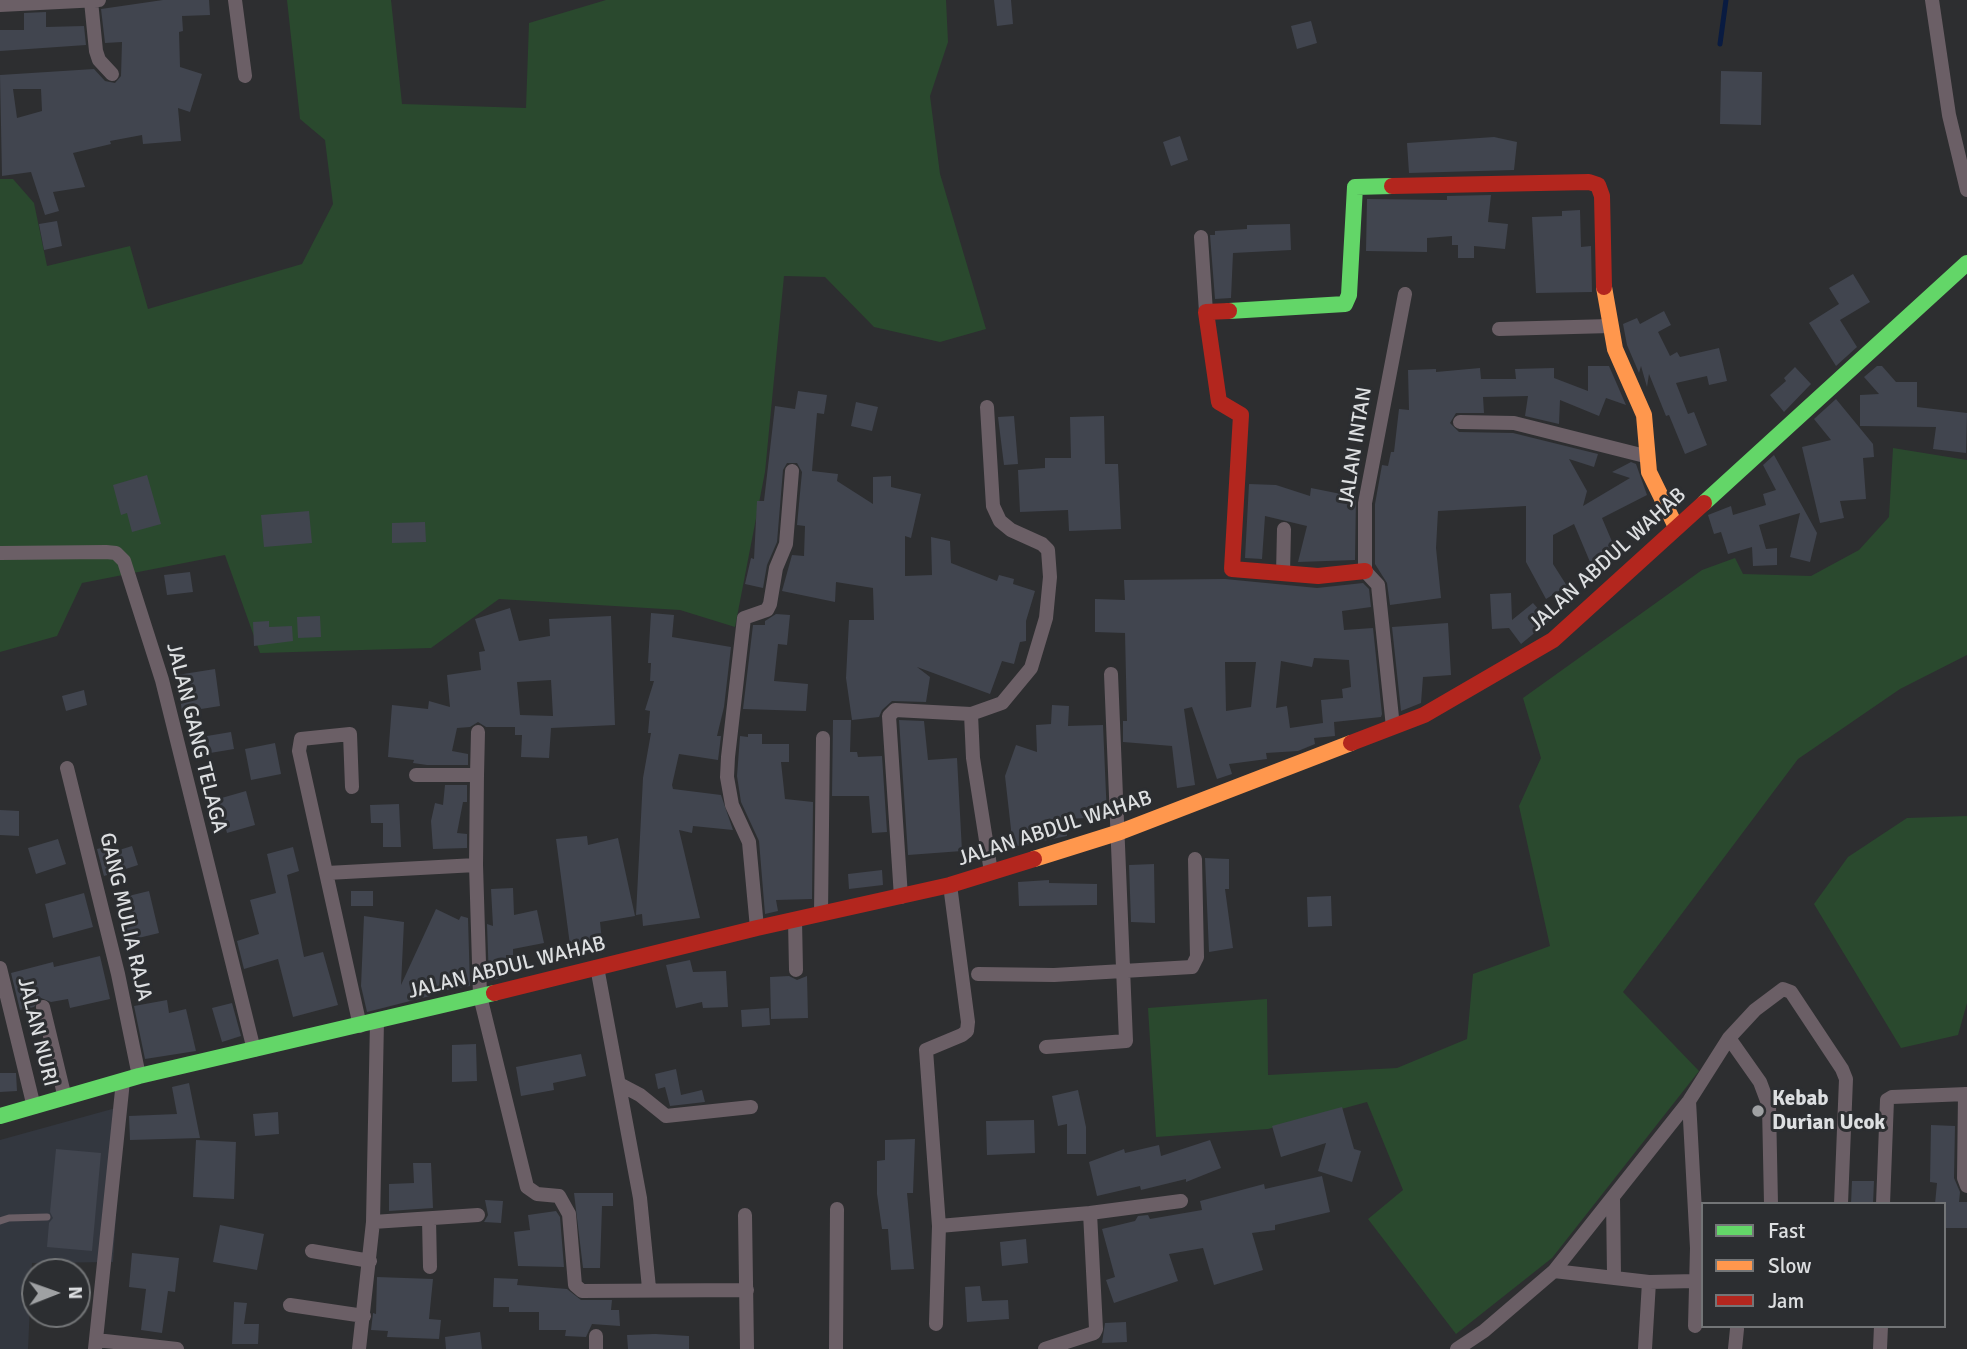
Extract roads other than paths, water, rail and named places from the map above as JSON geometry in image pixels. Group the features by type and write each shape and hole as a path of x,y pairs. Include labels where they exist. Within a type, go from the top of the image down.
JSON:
{"street":[{"path":"0,5 99,0"},
{"path":"234,0 245,76"},
{"path":"1932,0 1949,116 1967,190"},
{"path":"91,1 96,51 99,60 112,74"},
{"path":"1206,312 1345,304 1349,295 1355,187 1589,182 1598,185 1602,196 1602,267 1615,349 1644,415 1645,456 1649,472 1676,527"},
{"path":"1201,237 1206,312 1218,400 1241,415 1232,569 1318,576 1365,571"},
{"name":"JALAN ABDUL WAHAB","path":"0,1116 131,1079 360,1026 757,928 950,885 1120,832 1393,727 1456,698 1544,647 1967,264"},
{"name":"JALAN INTAN","path":"1393,727 1378,585 1365,571 1366,491 1405,294"},
{"path":"1499,329 1611,326"},
{"path":"901,897 889,716 895,710 971,714 1002,703 1031,667 1046,618 1051,577 1048,550 1042,544 1011,530 1000,521 993,506 987,407"},
{"path":"1460,422 1514,423 1645,456"},
{"path":"757,928 749,842 732,805 727,778 728,757 744,618 766,610 770,604 776,568 786,544 792,471"},
{"path":"1283,574 1284,529"},
{"name":"JALAN GANG TELAGA","path":"0,553 112,552 124,561 162,680 254,1050"},
{"path":"1046,1047 1124,1044 1127,1038 1111,674"},
{"path":"971,714 973,758 991,872"},
{"path":"478,732 476,865 480,996 527,1186 537,1194 559,1196 563,1199 569,1214 575,1285 582,1291 649,1288 747,1290"},
{"path":"352,787 350,734 300,739 299,751 360,1026"},
{"path":"821,914 823,738"},
{"name":"GANG MULIA RAJA","path":"67,768 118,974 131,1079 95,1344"},
{"path":"416,775 477,775"},
{"path":"978,974 1054,975 1187,969 1195,964 1195,859"},
{"path":"327,873 476,865"},
{"path":"936,1324 939,1226 926,1050 962,1035 967,1031 968,1022 950,885"},
{"path":"794,920 796,970"},
{"path":"597,967 640,1198 649,1288"},
{"name":"JALAN NURI","path":"0,968 34,1107"},
{"path":"1458,1349 1484,1331 1554,1271 1689,1101 1729,1038 1779,991 1791,992 1842,1069 1846,1080 1842,1202"},
{"path":"43,1007 65,1098"},
{"path":"359,1349 373,1222 377,1021"},
{"path":"1729,1038 1760,1082 1769,1106 1771,1202"},
{"path":"621,1085 640,1095 666,1116 751,1107"},
{"path":"1883,1202 1887,1100 1892,1097 1966,1094 1964,1178 1967,1186"},
{"path":"1689,1101 1700,1248 1695,1326"},
{"path":"1613,1197 1614,1276"},
{"path":"939,1226 1090,1213 1181,1201"},
{"path":"836,1349 837,1209"},
{"path":"1045,1349 1094,1333 1096,1329 1090,1213"},
{"path":"373,1222 478,1215"},
{"path":"745,1215 747,1349"},
{"path":"429,1219 430,1267"},
{"path":"312,1251 370,1261"},
{"path":"1554,1271 1649,1282 1696,1281"},
{"path":"1645,1349 1649,1282"},
{"path":"290,1305 364,1316"},
{"path":"1880,1349 1881,1328"},
{"path":"1735,1349 1737,1329"},
{"path":"1482,1349 1484,1331"},
{"path":"95,1344 177,1349"}],"lane":[{"path":"0,1221 9,1217 47,1217"}],"waterway":[{"path":"1720,44 1726,0"}],"place":[{"name":"Kebab Durian Ucok","path":"1758,1111"}]}
